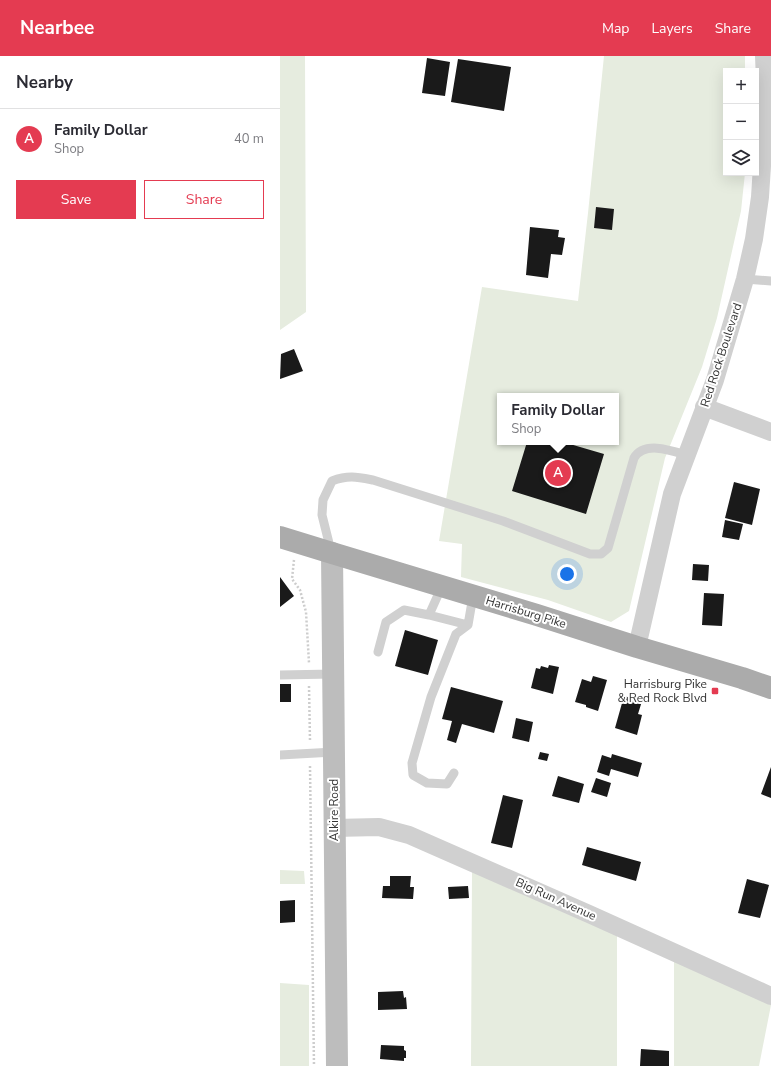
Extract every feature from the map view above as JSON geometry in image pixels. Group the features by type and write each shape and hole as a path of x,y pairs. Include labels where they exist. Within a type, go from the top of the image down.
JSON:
{"main road":[{"name":"Harrisburg Pike","path":"288,539 332,554 442,586 771,688"},
{"name":"Alkire Road","path":"332,554 337,1066"}],"street":[{"name":"Red Rock Boulevard","path":"637,647 672,494 715,380 745,279 754,239 760,197 769,103 764,56"},
{"path":"704,407 771,432"},
{"name":"Big Run Avenue","path":"334,828 379,827 409,835 771,996"}],"lane":[{"path":"745,279 771,281"},
{"path":"332,554 322,515 322,500 332,481 343,477 354,476 373,480 503,521 590,554 601,554 608,548 637,452 642,449 657,449 671,450 686,455"},
{"path":"429,615 442,586"},
{"path":"454,773 448,784 427,783 413,775 412,763 431,697 456,634 468,625 473,596"},
{"path":"378,652 386,622 404,610 468,625"},
{"path":"280,675 333,674"},
{"path":"280,755 334,752"}],"path":[{"path":"288,539 292,579 300,590 306,612 309,674 314,1066"}],"shaded area":[{"path":"280,56 305,56 306,312 280,330"},
{"path":"604,56 745,56 745,68 723,68 723,176 745,176 741,211 717,318 702,367 665,458 629,611 611,622 548,600 461,577 462,544 439,541 482,287 578,301"},
{"path":"280,870 304,871 305,884 280,884"},
{"path":"472,871 617,933 617,1066 471,1066"},
{"path":"674,960 771,1005 759,1066 674,1066"},
{"path":"280,983 309,985 309,1066 280,1066"}],"building":[{"path":"427,58 450,62 445,96 422,93"},
{"path":"458,59 511,67 504,111 451,102"},
{"path":"596,207 614,209 612,230 594,228"},
{"path":"530,227 559,230 558,237 565,238 562,255 551,254 548,278 526,275"},
{"path":"294,349 303,371 280,379 281,354"},
{"path":"526,445 573,445 604,454 586,514 512,491"},
{"path":"734,482 760,489 752,525 725,518"},
{"path":"725,520 743,524 739,540 722,537"},
{"path":"693,564 709,565 708,581 692,580"},
{"path":"280,577 294,596 280,607"},
{"path":"704,593 724,594 722,626 702,625"},
{"path":"405,630 438,640 428,675 395,666"},
{"path":"549,665 559,667 553,694 531,688 536,668 540,669 541,666 548,668"},
{"path":"593,676 607,680 598,711 586,707 586,705 575,702 582,679 591,682"},
{"path":"280,684 291,684 291,702 280,702"},
{"path":"451,687 503,701 494,733 462,724 456,743 447,740 452,721 442,719"},
{"path":"624,696 642,701 638,714 642,715 637,735 615,728"},
{"path":"516,718 533,722 529,742 512,738"},
{"path":"540,752 549,754 547,761 538,759"},
{"path":"612,754 642,763 638,777 611,769 609,776 597,772 602,755 611,758"},
{"path":"771,767 771,798 761,794"},
{"path":"558,776 584,784 579,803 552,796"},
{"path":"596,778 611,783 607,797 591,792"},
{"path":"503,795 523,800 512,848 491,843"},
{"path":"587,847 641,862 636,881 582,865"},
{"path":"390,876 411,876 410,887 414,887 413,899 382,898 383,886 390,886"},
{"path":"747,879 769,885 760,918 738,913"},
{"path":"468,886 469,898 449,899 448,887"},
{"path":"295,900 295,922 280,923 280,901"},
{"path":"403,991 404,998 406,997 407,1009 378,1010 378,992"},
{"path":"381,1045 404,1046 406,1058 404,1058 404,1061 380,1059"},
{"path":"641,1049 669,1051 669,1066 640,1066"}],"place":[{"name":"Family Dollar","path":"558,473"},
{"name":"Harrisburg Pike & Red Rock Blvd","path":"715,691"}]}
